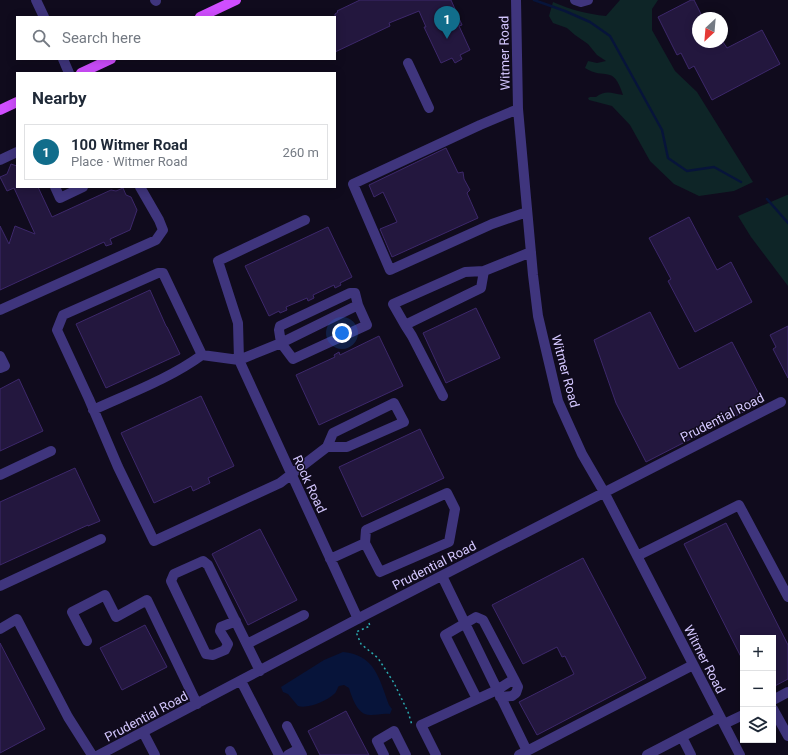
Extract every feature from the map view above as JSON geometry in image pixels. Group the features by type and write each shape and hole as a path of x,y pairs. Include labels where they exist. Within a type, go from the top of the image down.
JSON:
{"main road":[{"path":"202,16 236,0"},
{"path":"83,72 109,60"},
{"path":"0,110 16,102"}],"street":[{"path":"36,0 44,16"},
{"name":"Witmer Road","path":"516,0 518,109 531,252 538,316 558,401 582,454 604,492 740,755"},
{"path":"575,0 581,2 588,0"},
{"path":"64,60 70,72"},
{"path":"408,63 429,108"},
{"path":"518,109 353,184 390,270 492,224 527,212"},
{"path":"0,160 16,152"},
{"path":"55,188 60,198 81,188"},
{"path":"0,310 156,240 163,230 141,188"},
{"path":"239,360 238,323 218,261 305,220"},
{"path":"443,396 412,336 393,304 464,272 484,271 531,252"},
{"path":"405,326 481,288 484,271"},
{"path":"202,355 163,273 158,273 63,314 57,330 118,467 154,541 280,483 327,447 333,433 394,403 404,422 347,447 327,447"},
{"path":"350,293 355,293 358,305 367,325 293,359 282,343 278,330 280,326 350,293"},
{"path":"93,410 172,374 202,355 239,360 282,343 358,305"},
{"path":"0,356 5,366 0,368"},
{"name":"Rock Road","path":"239,360 358,619"},
{"name":"Prudential Road","path":"100,755 358,619 781,402"},
{"path":"0,475 51,451"},
{"path":"447,493 455,509 449,542 380,572 365,543 366,530 447,493"},
{"path":"637,556 739,505 788,597"},
{"path":"0,586 100,539"},
{"path":"330,559 365,543"},
{"path":"236,621 221,627 220,631 228,644 226,650 213,655 206,654 171,581 174,574 203,561 208,565 236,621 260,671"},
{"path":"442,576 498,693 523,753 693,665"},
{"path":"87,641 72,612 105,595 116,617 147,600 197,704"},
{"path":"247,644 304,615"},
{"path":"436,755 421,725 477,699 498,693 514,679 483,620 476,617 465,625 445,635 477,699"},
{"path":"0,629 17,619 68,717 92,755"},
{"path":"241,681 279,755"},
{"path":"776,698 788,692"},
{"path":"776,714 788,736"},
{"path":"647,755 682,737 722,721 740,716"},
{"path":"287,726 301,752 288,755"},
{"path":"384,755 377,741 394,731 406,755"},
{"path":"143,732 155,755"},
{"path":"682,737 691,755"}],"path":[{"path":"370,626 356,632 361,644 378,658 390,677 408,712 409,720 413,727"}],"green space":[{"path":"620,0 658,0 652,9 652,30 675,71 697,92 753,182 734,191 699,196 674,184 650,161 630,125 612,106 589,100 588,98 590,97 596,97 603,93 623,95 616,79 612,76 592,72 585,68 588,61 597,63 606,61 597,55 588,44 567,28 553,23 549,16 553,2 579,11 606,16"},
{"path":"787,195 788,286 751,237 738,216"}],"water":[{"path":"343,652 354,654 369,663 378,677 392,709 390,714 366,715 362,713 356,706 349,688 344,685 339,686 331,697 317,704 302,707 298,706 288,694 283,692 281,687 324,660"}],"building":[{"path":"360,0 451,0 462,25 459,26 470,50 460,55 462,59 455,63 452,58 441,63 424,27 426,27 419,11 389,23 390,26 336,52 335,14 338,12 337,11"},
{"path":"691,0 694,0 700,12 692,12 692,48 728,48 762,30 780,64 712,100 694,66 689,69 681,53 677,55 658,17"},
{"path":"446,148 458,173 463,172 464,179 470,190 467,193 478,218 392,257 380,229 397,222 383,192 374,197 369,185"},
{"path":"11,164 16,166 16,188 38,188 52,217 111,190 116,191 123,188 126,195 131,197 137,210 130,230 110,239 112,244 106,246 104,242 0,290 0,226 9,244 15,226 35,234 14,188 7,191 0,177 7,174"},
{"path":"689,217 717,270 731,262 752,302 695,332 668,281 671,279 649,238"},
{"path":"328,227 352,277 340,283 341,285 335,288 334,285 313,295 314,298 308,301 307,298 286,307 287,310 280,313 279,311 269,316 245,266"},
{"path":"150,290 180,354 106,388 76,324"},
{"path":"476,308 500,358 446,383 423,333"},
{"path":"650,312 679,369 732,342 763,402 646,462 616,403 594,340"},
{"path":"788,326 788,378 773,349 776,347 770,335"},
{"path":"379,336 403,386 319,425 296,375 335,357 334,355 339,352 340,355"},
{"path":"19,379 43,431 0,451 0,389"},
{"path":"201,396 234,466 208,478 210,483 193,491 191,486 154,503 121,433"},
{"path":"420,429 444,478 362,517 339,467"},
{"path":"75,468 100,521 0,565 0,502"},
{"path":"726,523 788,645 788,679 776,685 776,635 740,635 740,655 684,544"},
{"path":"260,529 297,600 248,625 212,554"},
{"path":"583,558 646,678 537,735 519,702 574,674 565,656 562,657 557,647 523,664 492,605"},
{"path":"145,625 167,667 122,690 100,648"},
{"path":"0,643 45,729 0,753"},
{"path":"346,711 369,755 320,755 308,731"}],"waterway":[{"path":"534,0 590,22 610,36 662,130 668,158 687,171 714,167 741,182"},
{"path":"767,199 788,223"}],"place":[{"name":"100 Witmer Road","path":"447,39"}]}
